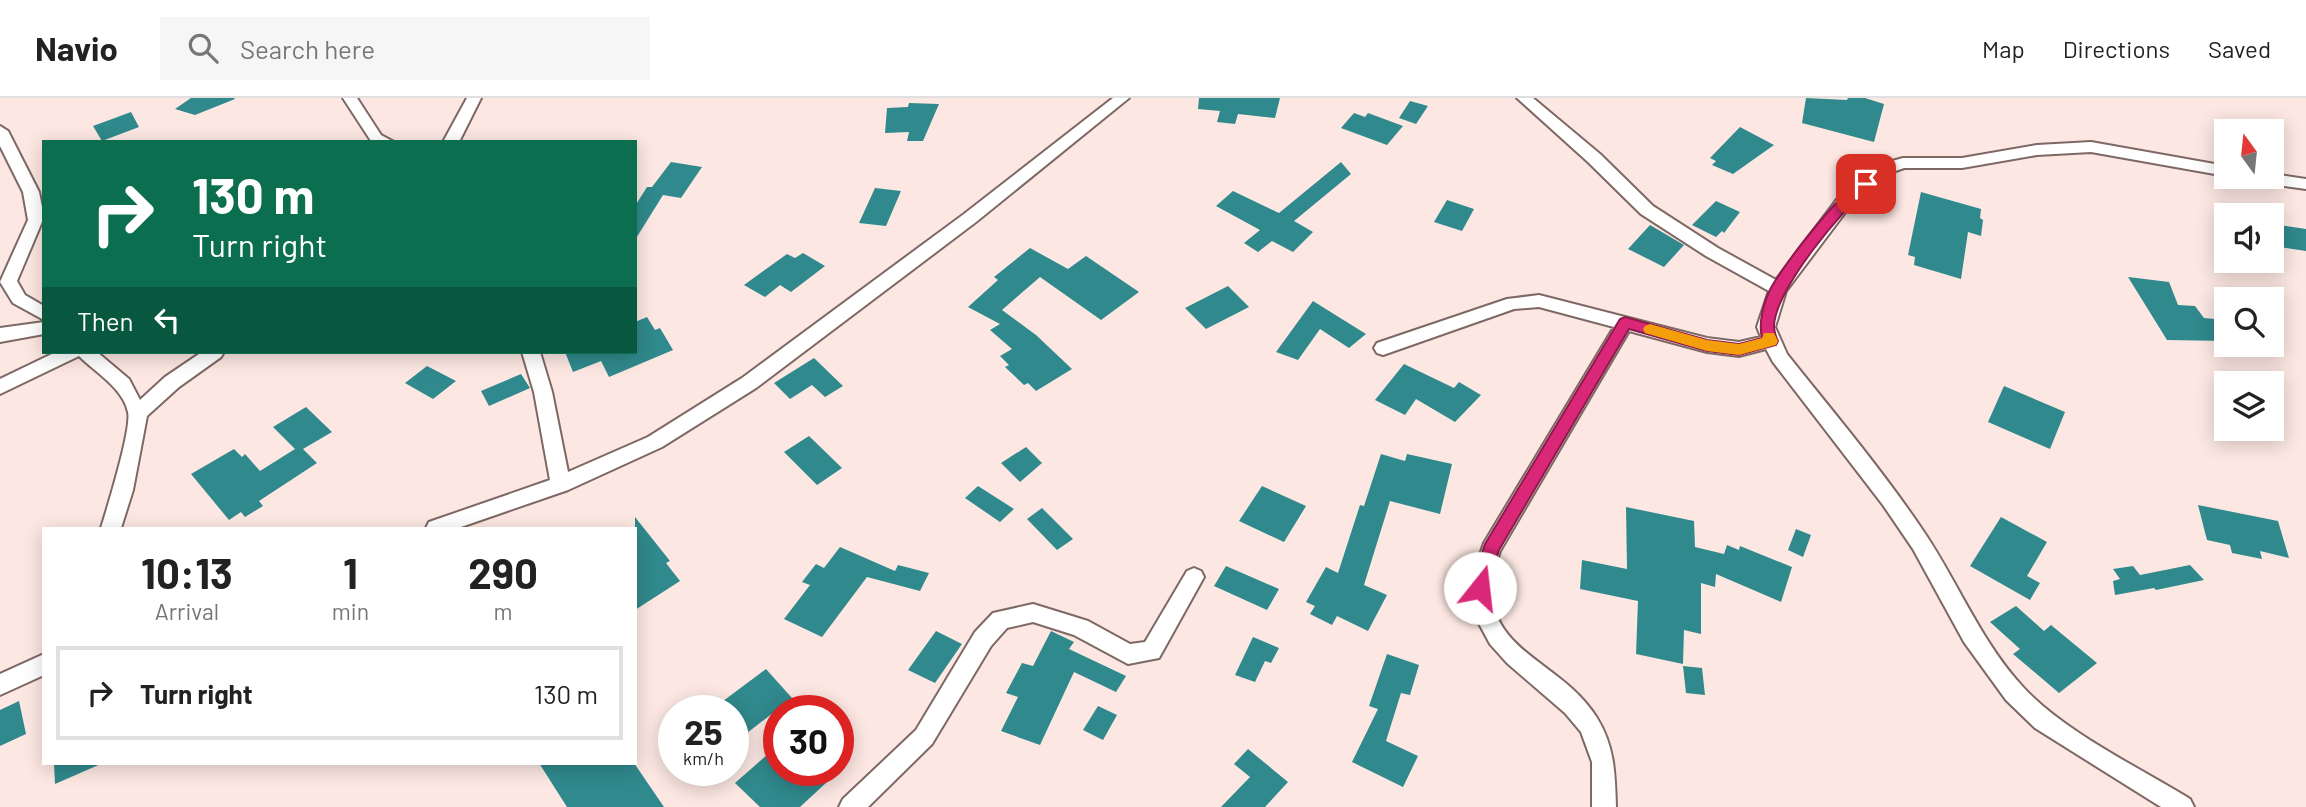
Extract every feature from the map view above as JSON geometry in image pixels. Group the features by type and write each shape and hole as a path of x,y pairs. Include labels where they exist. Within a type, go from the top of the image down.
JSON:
{"street":[{"path":"350,98 376,138 381,140"},
{"path":"452,140 474,98"},
{"path":"439,527 561,484 655,442 749,383 970,218 1122,98"},
{"path":"1524,98 1594,158 1647,209 1712,252 1778,289"},
{"path":"0,131 31,192 36,220 8,281 19,299 42,313"},
{"path":"2182,807 2043,722 2014,693 1972,635 1920,543 1890,499 1779,357 1766,327 1778,289 1847,198 1884,169 1903,163 1962,163 2036,150 2091,147 2214,169"},
{"path":"2284,181 2306,184"},
{"path":"1383,348 1513,303 1539,301 1707,345 1739,349 1770,341"},
{"path":"1604,807 1600,748 1586,723 1566,700 1496,640 1485,619 1480,588 1491,549 1625,323"},
{"path":"0,335 42,328"},
{"path":"0,387 68,354"},
{"path":"88,354 122,384 138,412"},
{"path":"110,527 123,490 138,412 172,382 212,354"},
{"path":"532,354 543,392 549,434 561,484"},
{"path":"851,807 924,737 983,639 1001,620 1033,613 1080,628 1128,654 1151,651 1194,577"},
{"path":"0,685 42,665"}],"building":[{"path":"191,98 235,99 195,115 175,109"},
{"path":"1199,98 1280,98 1275,118 1238,114 1235,124 1217,122 1220,111 1198,109"},
{"path":"1806,98 1865,98 1884,104 1874,142 1802,123"},
{"path":"1410,101 1428,106 1416,124 1399,118"},
{"path":"909,103 939,104 923,141 907,141 909,132 885,133 887,108 908,107"},
{"path":"131,112 139,127 101,140 93,126"},
{"path":"1354,113 1365,117 1368,113 1403,126 1387,145 1341,128"},
{"path":"1740,127 1774,145 1733,174 1712,165 1716,161 1710,158"},
{"path":"671,162 702,167 681,198 663,195 637,237 637,203 647,187 652,187"},
{"path":"1341,162 1351,174 1294,221 1313,232 1293,252 1272,241 1258,252 1244,243 1260,230 1216,206 1233,191 1279,213"},
{"path":"875,188 901,191 886,226 859,223"},
{"path":"1921,192 1981,209 1981,236 1968,232 1961,279 1914,265 1915,257 1908,255"},
{"path":"1447,200 1474,209 1462,231 1434,222"},
{"path":"1716,201 1740,212 1724,233 1722,231 1716,237 1692,225"},
{"path":"1650,225 1684,245 1664,267 1628,249"},
{"path":"2284,226 2306,229 2306,251 2284,248"},
{"path":"1030,248 1068,269 1086,256 1139,292 1101,320 1040,277 1002,310 1036,335 1072,369 1036,391 1028,383 1024,385 1005,367 1009,365 1000,356 1012,349 990,330 1000,324 968,307 998,280 994,277"},
{"path":"803,253 825,266 791,292 780,285 765,297 744,285 787,254 795,258"},
{"path":"2128,277 2169,282 2178,305 2195,306 2204,318 2214,319 2214,341 2167,340"},
{"path":"1228,286 1249,307 1206,329 1185,308"},
{"path":"1313,301 1366,334 1349,348 1320,329 1298,360 1276,352"},
{"path":"647,317 655,330 660,328 673,350 609,377 601,361 573,372 566,354 637,354 637,321"},
{"path":"814,358 843,386 825,397 812,385 790,399 774,383"},
{"path":"1404,364 1454,388 1459,382 1481,395 1455,422 1416,399 1405,415 1375,400"},
{"path":"427,366 456,381 433,399 405,383"},
{"path":"521,374 530,388 489,406 481,391"},
{"path":"2004,386 2065,412 2050,449 1988,422"},
{"path":"306,407 332,432 303,449 317,463 259,501 263,506 245,517 241,512 229,520 191,474 234,449 242,457 245,454 260,471 295,449 273,427"},
{"path":"809,436 842,468 817,485 784,452"},
{"path":"1026,447 1042,463 1020,482 1001,463"},
{"path":"1381,454 1405,461 1407,454 1452,464 1440,514 1390,501 1364,585 1387,595 1368,631 1337,616 1332,625 1310,614 1315,606 1306,602 1326,567 1338,573 1360,505 1364,506"},
{"path":"978,486 1014,509 1000,522 965,498"},
{"path":"1262,486 1306,506 1284,542 1239,521"},
{"path":"2198,505 2278,521 2289,558 2260,551 2262,559 2232,553 2230,545 2207,540"},
{"path":"1626,507 1694,521 1695,547 1724,554 1727,545 1739,550 1740,546 1792,567 1781,602 1716,574 1715,587 1701,583 1701,634 1684,630 1683,664 1636,654 1638,601 1580,589 1582,560 1627,569"},
{"path":"1042,508 1073,539 1057,550 1027,519"},
{"path":"635,517 670,561 666,563 680,581 637,609 637,527"},
{"path":"2001,517 2047,542 2027,576 2040,583 2030,600 1970,566"},
{"path":"1796,529 1811,535 1803,557 1788,550"},
{"path":"840,547 895,571 898,565 929,573 920,591 867,577 822,637 784,619 810,585 802,582 816,564 824,568"},
{"path":"2190,565 2204,580 2115,595 2113,581 2120,579 2113,569 2133,566 2140,575"},
{"path":"1226,566 1279,589 1267,610 1214,586"},
{"path":"2016,606 2044,631 2051,625 2097,663 2059,693 2013,654 2020,649 1990,622"},
{"path":"936,631 962,644 935,683 908,670"},
{"path":"1051,631 1074,642 1069,649 1126,676 1116,692 1074,672 1040,745 1001,731 1018,697 1006,693 1022,663 1033,666"},
{"path":"1253,637 1279,648 1271,663 1265,661 1255,682 1235,675"},
{"path":"1387,654 1419,665 1410,695 1401,693 1386,741 1418,756 1403,787 1352,762 1378,709 1369,706"},
{"path":"1683,666 1702,668 1705,695 1686,693"},
{"path":"766,669 789,695 763,695 763,721 749,732 749,695 731,695"},
{"path":"19,701 26,734 0,746 0,710"},
{"path":"1098,706 1117,715 1103,740 1083,730"},
{"path":"1248,749 1288,782 1265,807 1221,807 1250,777 1234,764"},
{"path":"763,758 763,786 823,786 800,807 760,807 738,786 749,786 749,771"},
{"path":"54,765 98,765 55,784"},
{"path":"540,765 635,765 664,807 567,807"}],"slow traffic":[{"path":"1650,329 1707,345 1739,349 1770,341 1769,336"}],"route":[{"path":"1480,588 1491,549 1625,323 1707,345 1739,349 1770,341 1766,327 1778,289 1847,198 1866,184"}]}
